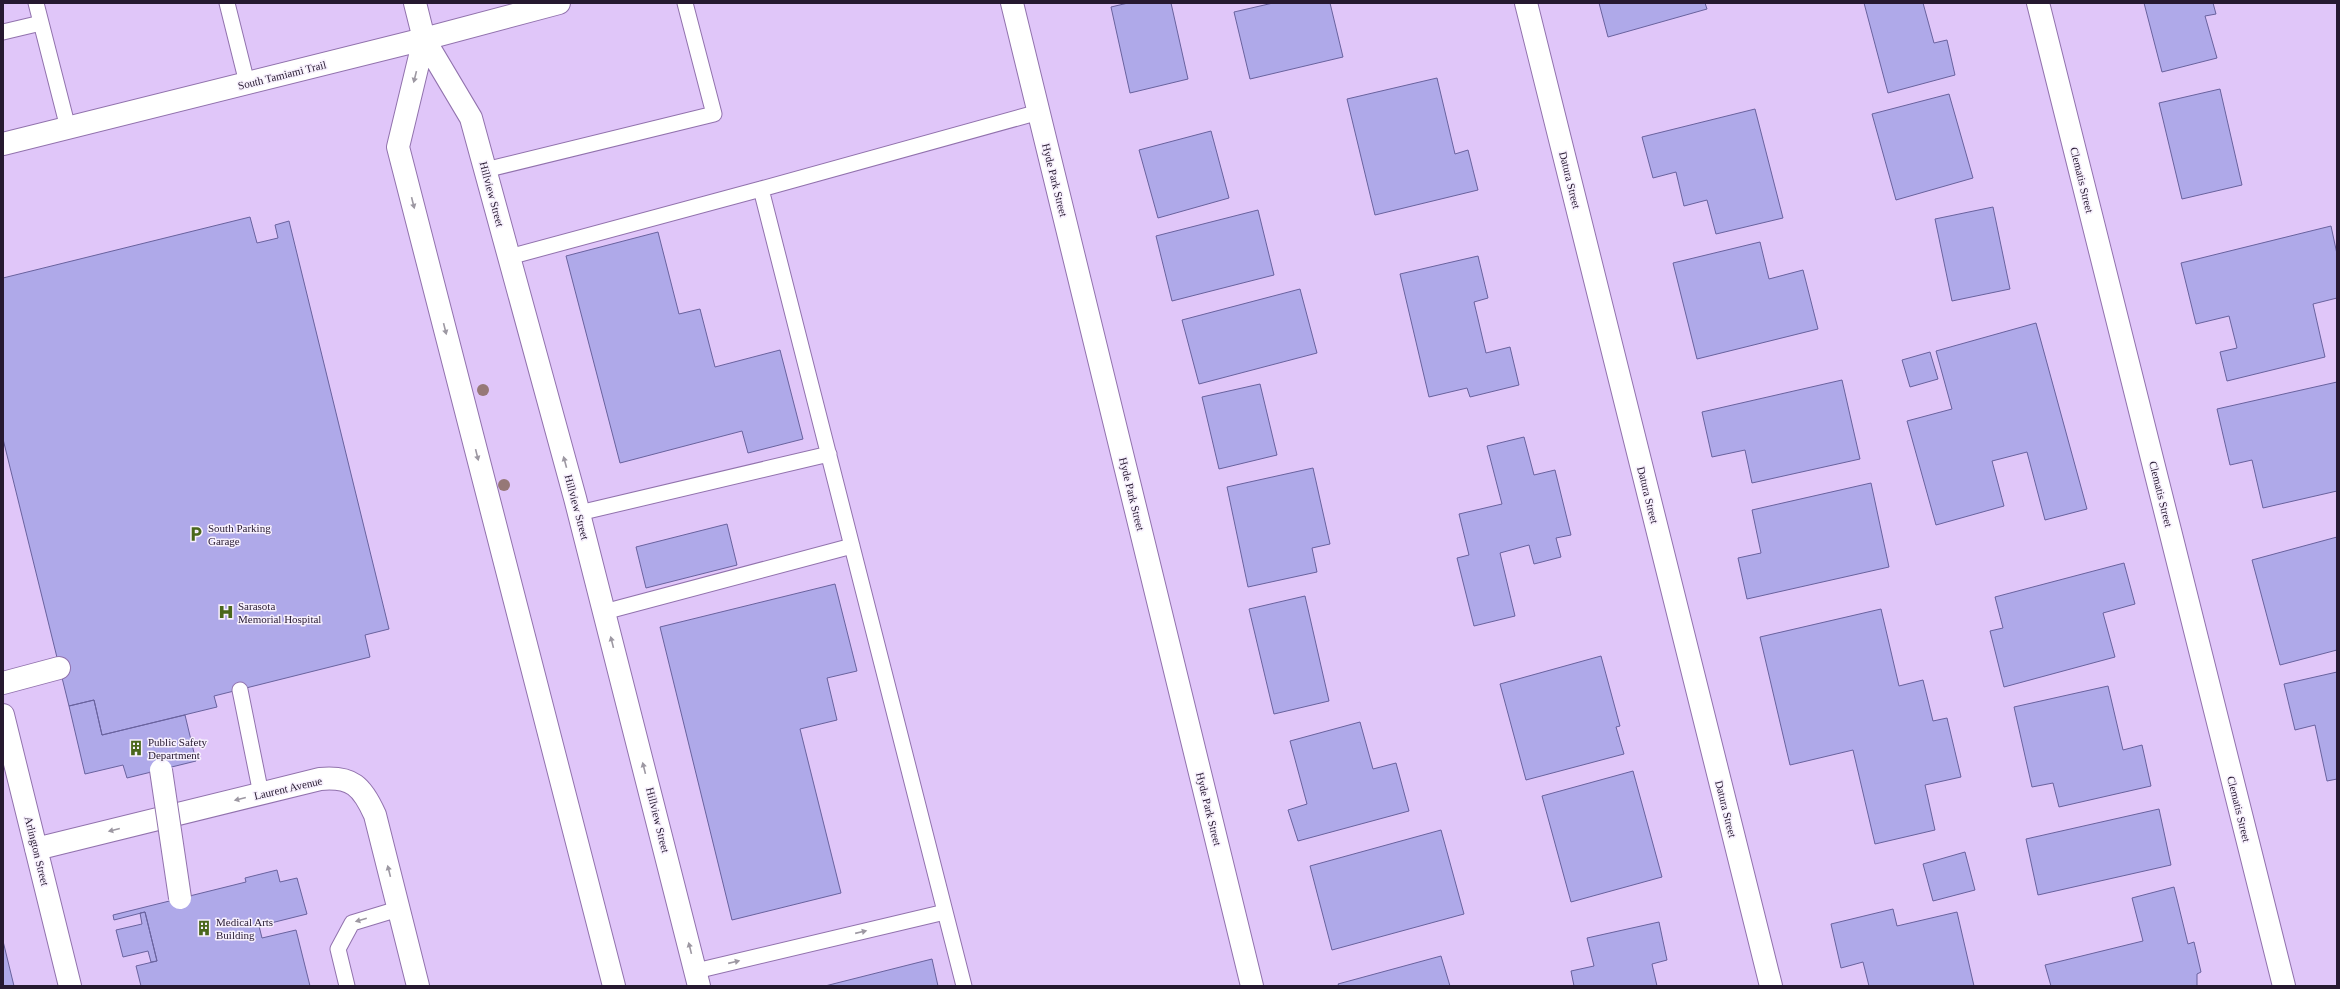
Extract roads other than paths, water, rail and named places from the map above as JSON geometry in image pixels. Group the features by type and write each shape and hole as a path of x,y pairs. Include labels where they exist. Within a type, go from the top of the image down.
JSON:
{"street":[{"name":"Hillview Street","path":"415,3 424,39 471,118 579,513 698,978"},
{"name":"South Tamiami Trail","path":"3,144 424,39 560,3"},
{"name":"Hyde Park Street","path":"1012,3 1252,986"},
{"name":"Datura Street","path":"1526,3 1771,986"},
{"name":"Clematis Street","path":"2038,3 2284,986"},
{"name":"Hillview Street","path":"424,39 398,147 614,986"},
{"path":"3,683 59,668"},
{"name":"Arlington Street","path":"3,715 70,986"},
{"path":"161,770 180,898"},
{"name":"Laurent Avenue","path":"36,849 320,780 337,778 353,782 366,796 375,815 418,986"}],"lane":[{"path":"36,3 68,128"},
{"path":"226,3 247,83"},
{"path":"485,170 714,114 684,3"},
{"path":"3,32 41,23"},
{"path":"509,257 1039,112"},
{"path":"761,189 964,986"},
{"path":"579,513 829,454"},
{"path":"604,612 852,546"},
{"path":"240,690 261,794"},
{"path":"347,986 338,949 352,923 398,909"},
{"path":"698,978 945,912"}],"place":[{"name":"South Parking Garage","path":"196,534"},
{"name":"Sarasota Memorial Hospital","path":"226,612"},
{"name":"Public Safety Department","path":"136,748"},
{"name":"Medical Arts Building","path":"204,928"}]}
